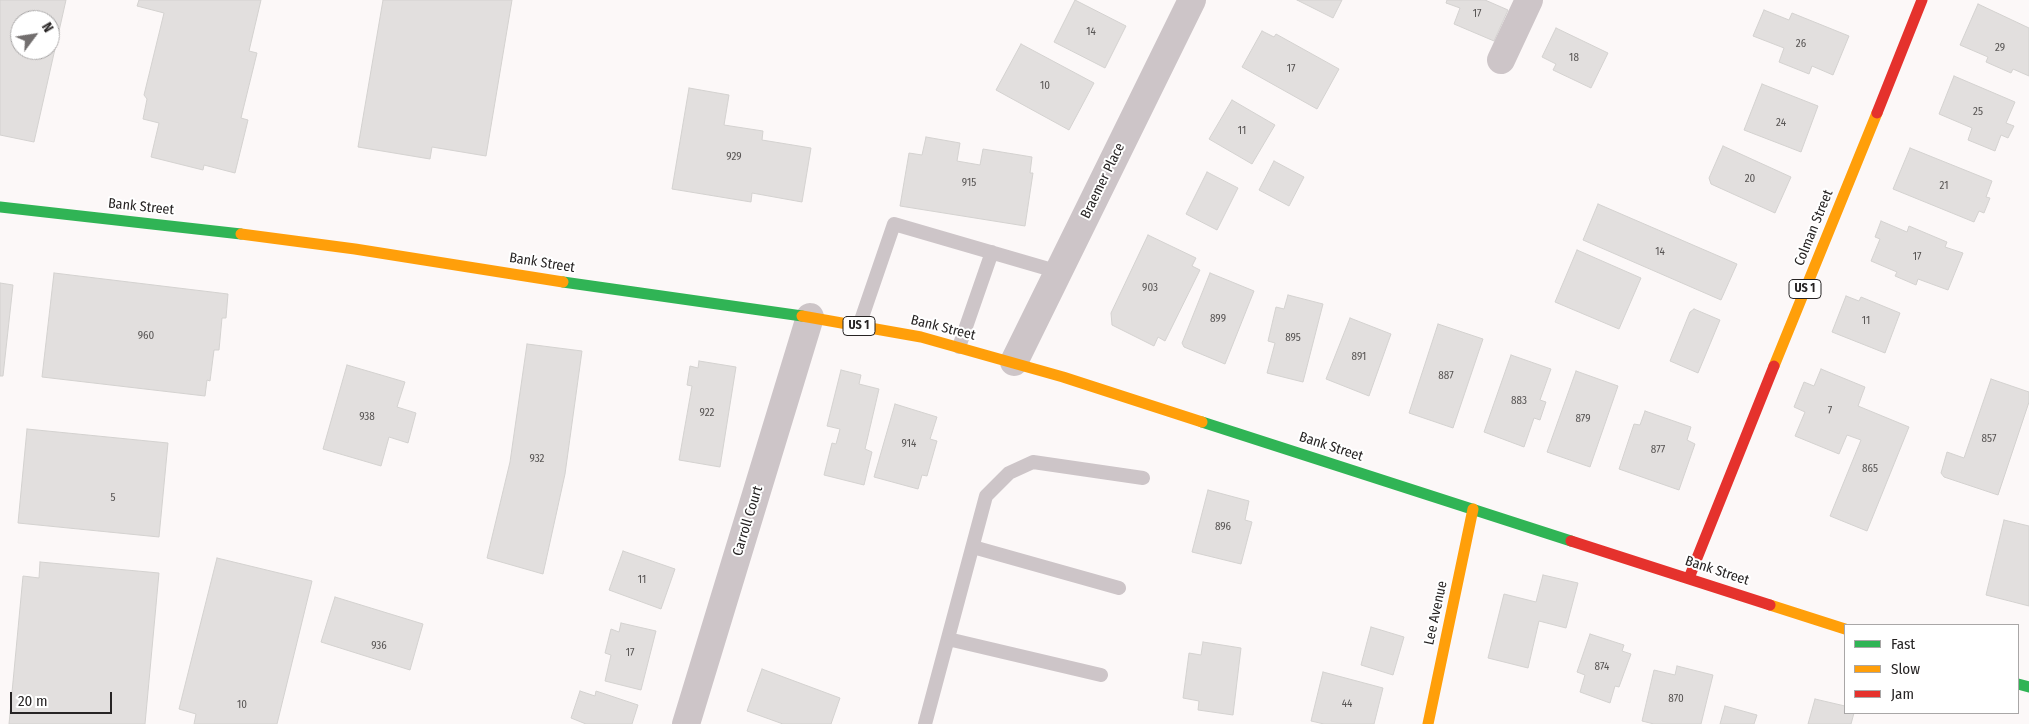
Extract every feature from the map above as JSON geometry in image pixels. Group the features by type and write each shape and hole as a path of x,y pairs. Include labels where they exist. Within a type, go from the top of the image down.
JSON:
{"main road":[{"name":"Colman Street","path":"1689,578 1922,0"},
{"name":"Bank Street","path":"0,207 286,239 641,294 810,317 959,347 1014,362 1844,628"},
{"name":"Lee Avenue","path":"1428,724 1473,509"}],"street":[{"name":"Braemer Place","path":"1014,362 1192,0"},
{"path":"1501,60 1529,0"},
{"name":"Carroll Court","path":"686,724 810,317"}],"lane":[{"path":"858,326 894,224 1058,272"},
{"path":"959,347 992,252"},
{"path":"925,724 986,496 1009,473 1033,462 1143,478"},
{"path":"973,547 1119,588"},
{"path":"948,639 1101,675"}],"building":[{"path":"0,0 66,0 60,27 60,10 10,10 10,60 52,60 34,142 0,135"},
{"path":"139,0 261,0 249,51 257,53 241,118 248,120 235,173 204,165 203,170 151,157 159,123 143,119 147,99 144,95 164,13 137,6"},
{"path":"383,0 512,0 486,156 432,147 430,159 358,147"},
{"path":"1075,0 1126,26 1105,68 1054,42"},
{"path":"1297,0 1342,0 1333,18"},
{"path":"1447,0 1485,0 1508,10 1494,41 1454,24 1460,8 1446,3"},
{"path":"1978,4 2029,28 2029,76 2013,69 2011,73 1986,62 1988,57 1960,45"},
{"path":"1764,10 1789,20 1792,13 1849,36 1833,75 1812,66 1809,74 1779,62 1784,48 1753,36"},
{"path":"1556,28 1608,53 1591,88 1553,70 1556,64 1542,57"},
{"path":"1262,31 1274,37 1276,34 1339,69 1317,109 1242,67"},
{"path":"1021,44 1094,83 1069,130 996,90"},
{"path":"1954,76 2015,102 2006,123 2014,126 2008,138 2001,135 1995,151 1968,140 1972,128 1939,114"},
{"path":"1762,84 1818,106 1801,152 1744,130"},
{"path":"689,88 729,95 724,125 763,131 762,140 811,148 802,202 752,193 751,202 672,189"},
{"path":"1232,100 1275,125 1252,164 1209,139"},
{"path":"926,137 960,143 957,161 980,165 983,149 1032,157 1030,173 1033,173 1025,226 900,206 909,153 922,155"},
{"path":"1723,146 1791,177 1775,213 1711,184 1709,178"},
{"path":"1910,148 1992,181 1986,197 1990,198 1984,213 1979,211 1974,222 1893,189"},
{"path":"1274,161 1304,177 1289,206 1259,190"},
{"path":"1207,172 1238,188 1217,230 1186,214"},
{"path":"1598,204 1737,264 1721,300 1583,240"},
{"path":"1881,221 1907,232 1909,226 1947,242 1945,247 1963,253 1948,290 1918,279 1916,285 1895,276 1897,272 1871,261 1880,239 1875,237"},
{"path":"1148,235 1196,258 1192,266 1200,270 1165,341 1158,337 1154,346 1112,325 1111,313"},
{"path":"1577,250 1641,278 1619,329 1555,302"},
{"path":"54,273 228,294 226,318 222,318 219,350 214,350 210,381 207,380 205,396 42,377"},
{"path":"1210,273 1254,291 1225,364 1184,347 1182,343"},
{"path":"0,283 13,285 3,376 0,376"},
{"path":"1288,295 1323,304 1303,382 1267,373 1275,343 1268,341 1276,307 1284,309"},
{"path":"1846,296 1859,301 1861,297 1900,313 1885,353 1832,332"},
{"path":"1694,309 1720,320 1698,373 1670,361 1690,312"},
{"path":"1350,318 1391,334 1369,396 1326,379"},
{"path":"1438,324 1483,339 1453,428 1409,413"},
{"path":"527,344 582,351 565,474 543,574 487,558 510,462"},
{"path":"1511,355 1551,369 1540,400 1546,402 1540,420 1534,418 1524,447 1484,432"},
{"path":"699,361 736,367 720,467 679,460 692,386 687,385 690,366 698,368"},
{"path":"347,365 405,382 397,407 416,413 408,443 389,437 381,466 323,449"},
{"path":"1821,369 1865,387 1858,406 1909,427 1867,531 1830,516 1861,440 1847,435 1839,454 1795,436 1805,412 1794,407 1804,382 1814,386"},
{"path":"841,370 861,375 859,384 879,389 865,449 872,452 864,485 824,475 832,443 836,444 840,429 827,426"},
{"path":"1576,371 1618,386 1590,467 1547,452"},
{"path":"1991,379 2029,392 2029,402 1998,495 1944,477 1941,473 1947,452 1964,458"},
{"path":"895,404 937,417 930,439 937,441 927,476 922,475 918,489 874,477"},
{"path":"1645,411 1691,427 1687,440 1695,444 1679,490 1619,469 1634,424 1640,425"},
{"path":"27,429 168,443 159,537 18,523"},
{"path":"1208,490 1249,501 1245,520 1252,522 1241,564 1192,552"},
{"path":"2004,520 2029,526 2029,606 1986,595"},
{"path":"623,551 675,569 661,609 609,590"},
{"path":"217,558 312,581 277,724 194,724 196,714 179,709"},
{"path":"40,562 159,573 145,724 9,724 23,576 39,578"},
{"path":"1543,575 1578,583 1566,628 1539,621 1528,668 1488,658 1504,594 1536,602"},
{"path":"335,597 423,624 410,670 321,642"},
{"path":"621,623 656,631 641,690 605,681 611,655 605,653 611,629 619,632"},
{"path":"1371,627 1404,637 1393,675 1361,665"},
{"path":"1590,634 1624,645 1622,651 1631,654 1619,687 1615,686 1610,703 1580,692 1585,675 1577,672"},
{"path":"1203,642 1241,648 1233,715 1198,710 1199,701 1183,698 1189,653 1201,655"},
{"path":"1677,666 1713,675 1701,724 1654,724 1642,721 1654,670 1675,675"},
{"path":"762,669 840,698 831,724 783,724 747,711"},
{"path":"1323,672 1383,688 1374,724 1324,724 1311,721"},
{"path":"580,691 595,696 596,691 638,705 632,724 586,724 571,718"},
{"path":"1815,699 1844,706 1844,714 1854,714 1851,724 1808,724"},
{"path":"1725,706 1757,715 1754,724 1720,724"}],"traffic: fast":[{"path":"0,207 241,234"},
{"path":"563,282 802,316"},
{"path":"1202,422 1571,541"},
{"path":"2019,684 2029,687"}],"traffic: slow":[{"path":"1774,366 1877,113"},
{"path":"241,234 355,249 563,282"},
{"path":"802,316 921,337 1063,377 1202,422"},
{"path":"1428,724 1473,509"},
{"path":"1770,605 1844,629"}],"traffic: jam":[{"path":"1877,113 1922,0"},
{"path":"1689,578 1774,366"},
{"path":"1571,541 1770,605"}]}
